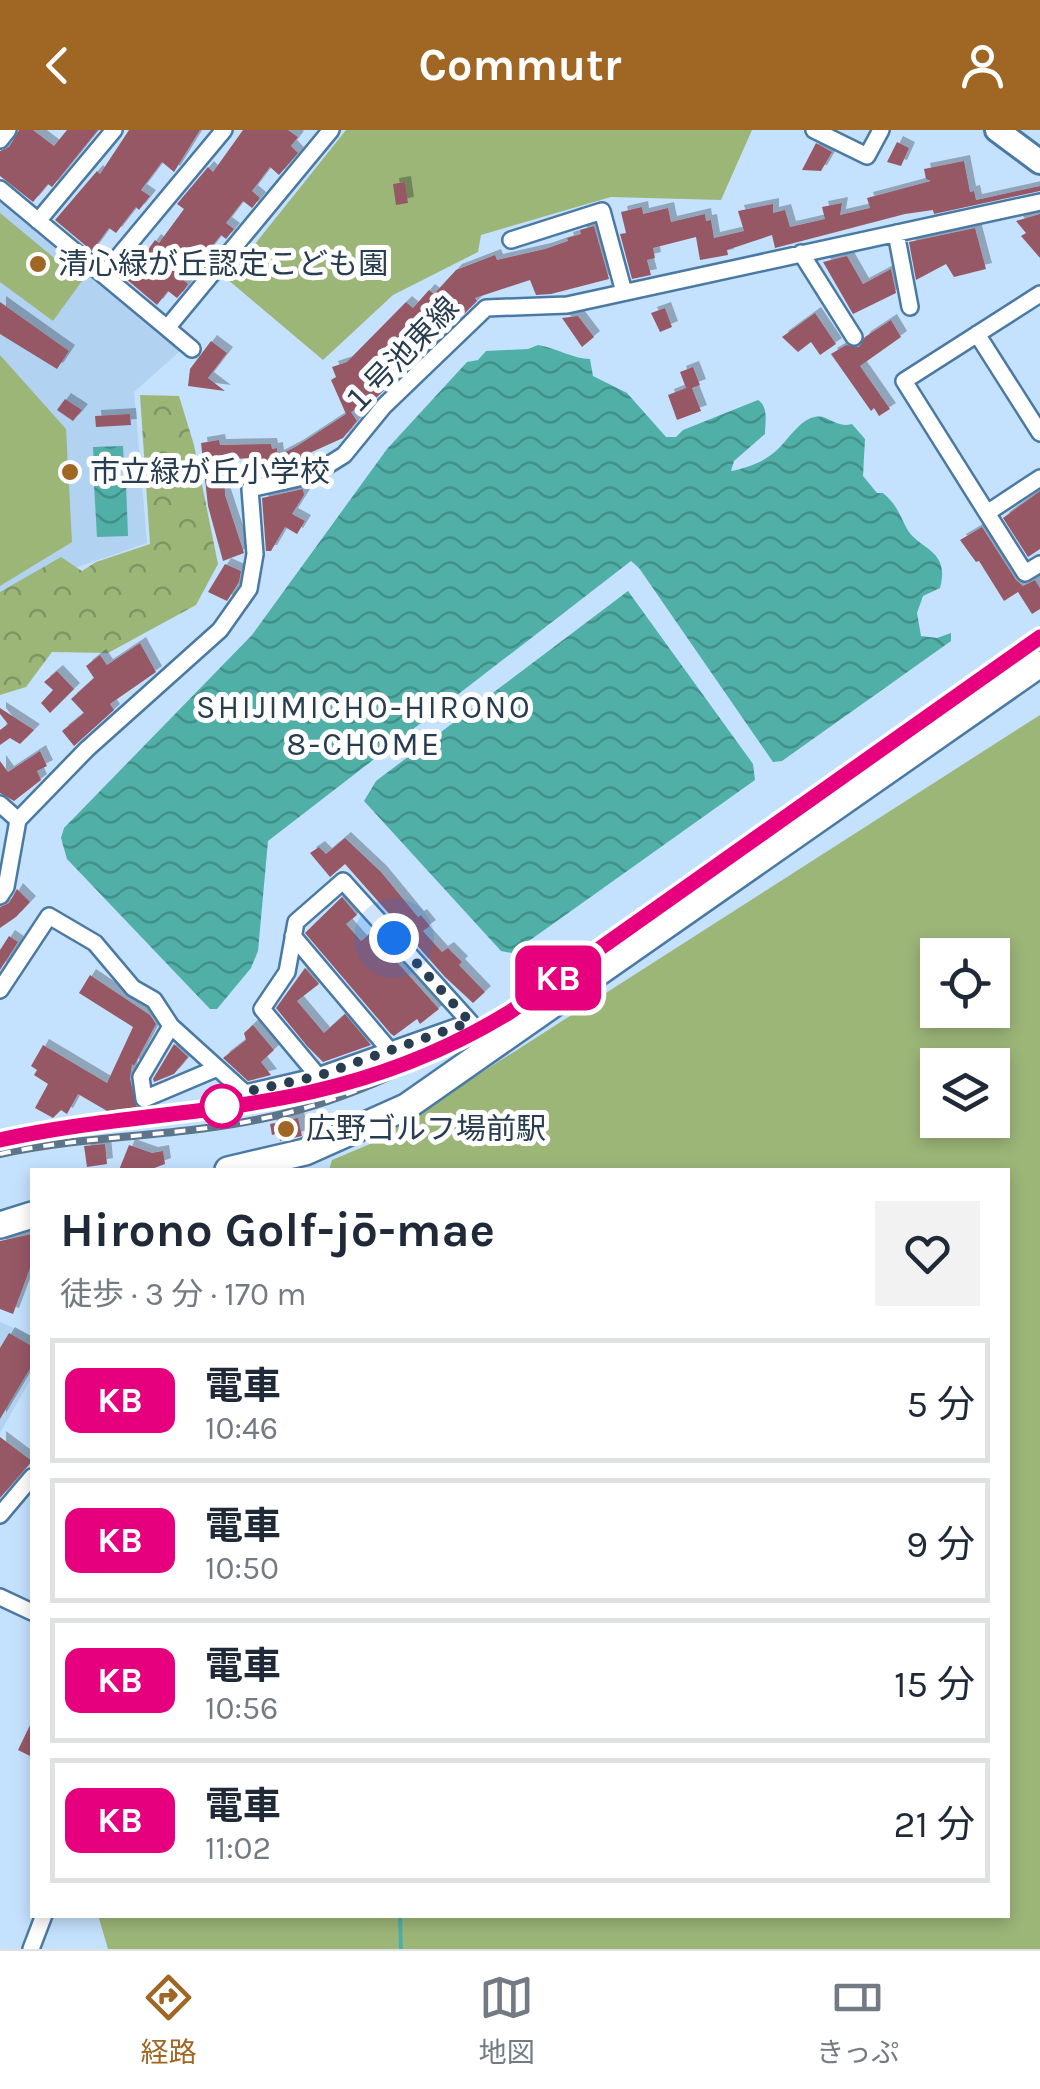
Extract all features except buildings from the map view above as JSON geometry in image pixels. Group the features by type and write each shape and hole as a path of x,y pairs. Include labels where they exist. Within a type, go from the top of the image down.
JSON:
{"main road":[{"path":"246,1168 308,1161 406,1107 1040,664"},
{"path":"0,1225 30,1217"}],"street":[{"path":"0,140 8,130"},
{"path":"38,220 114,130"},
{"path":"104,274 224,130"},
{"path":"167,328 331,130"},
{"path":"814,130 867,156 880,130"},
{"path":"998,130 1040,162"},
{"path":"0,189 192,349"},
{"name":"１号池東線","path":"18,820 87,749 220,630 249,589 255,554 250,489 312,475 344,455 384,406 486,308 567,304 1040,202"},
{"path":"511,240 602,211 624,292"},
{"path":"896,233 910,306"},
{"path":"801,254 854,337"},
{"path":"1040,294 904,380 1025,574 1040,564"},
{"path":"978,334 1040,434"},
{"path":"987,513 1040,478"},
{"path":"0,804 18,820 6,888 0,896"},
{"path":"318,1076 262,1009 287,972 296,922 344,881 492,1047"},
{"path":"0,990 48,916 95,943 133,988 154,1000 171,1026 245,1092 318,1076 470,1022"},
{"path":"293,936 392,1052"},
{"path":"171,1026 140,1077 144,1099 215,1069"},
{"path":"0,1514 30,1479"},
{"path":"0,1597 30,1611"},
{"path":"31,1949 43,1918"}],"shaded area":[{"name":"市立緑が丘小学校","path":"0,202 180,351 134,392 147,543 60,573 0,618"},
{"path":"0,1322 30,1335 30,1380 0,1433"}],"green space":[{"path":"346,130 752,130 721,200 611,197 481,235 478,252 393,295 323,360 227,279"},
{"path":"0,213 82,281 53,321 0,282"},
{"path":"0,355 66,429 72,542 0,586"},
{"path":"140,395 179,396 194,445 218,564 196,605 108,653 52,652 26,687 0,695 0,592 61,557 82,571 96,562 150,544"},
{"path":"1040,715 1040,1949 108,1949 99,1918 1010,1918 1010,1168 330,1168 332,1160 370,1144"}],"water":[{"path":"538,345 590,359 593,376 627,393 666,437 676,437 683,430 758,400 765,411 765,434 734,461 731,471 769,456 810,418 852,424 865,439 863,476 877,493 891,501 911,535 941,565 940,588 923,596 917,613 921,636 937,638 951,633 951,641 782,761 773,762 631,561 268,841 258,951 251,968 217,1009 210,1009 67,859 61,838 64,828 252,635 387,449 467,362 478,360 486,351"},
{"path":"123,446 124,467 94,468 93,447"},
{"path":"126,483 128,536 97,537 94,484"},
{"path":"628,591 753,764 755,780 512,953 501,951 364,801 376,781"}],"waterway":[{"path":"400,1918 401,1949"}],"railway":[{"path":"0,1154 265,1118 361,1089 422,1061 510,1012 1040,637"},
{"path":"104,1123 331,1086"}],"train":[{"name":"KB","path":"0,1140 311,1092 396,1068 478,1032 1040,637"}],"place":[{"name":"清心緑が丘認定こども園","path":"38,264"},
{"name":"市立緑が丘小学校","path":"70,472"},
{"name":"広野ゴルフ場前駅","path":"286,1129"}],"district":[{"name":"SHIJIMICHO-HIRONO 8-CHOME","path":"364,726"}],"route":[{"path":"222,1106 245,1092 318,1076 470,1022 394,938"}]}
